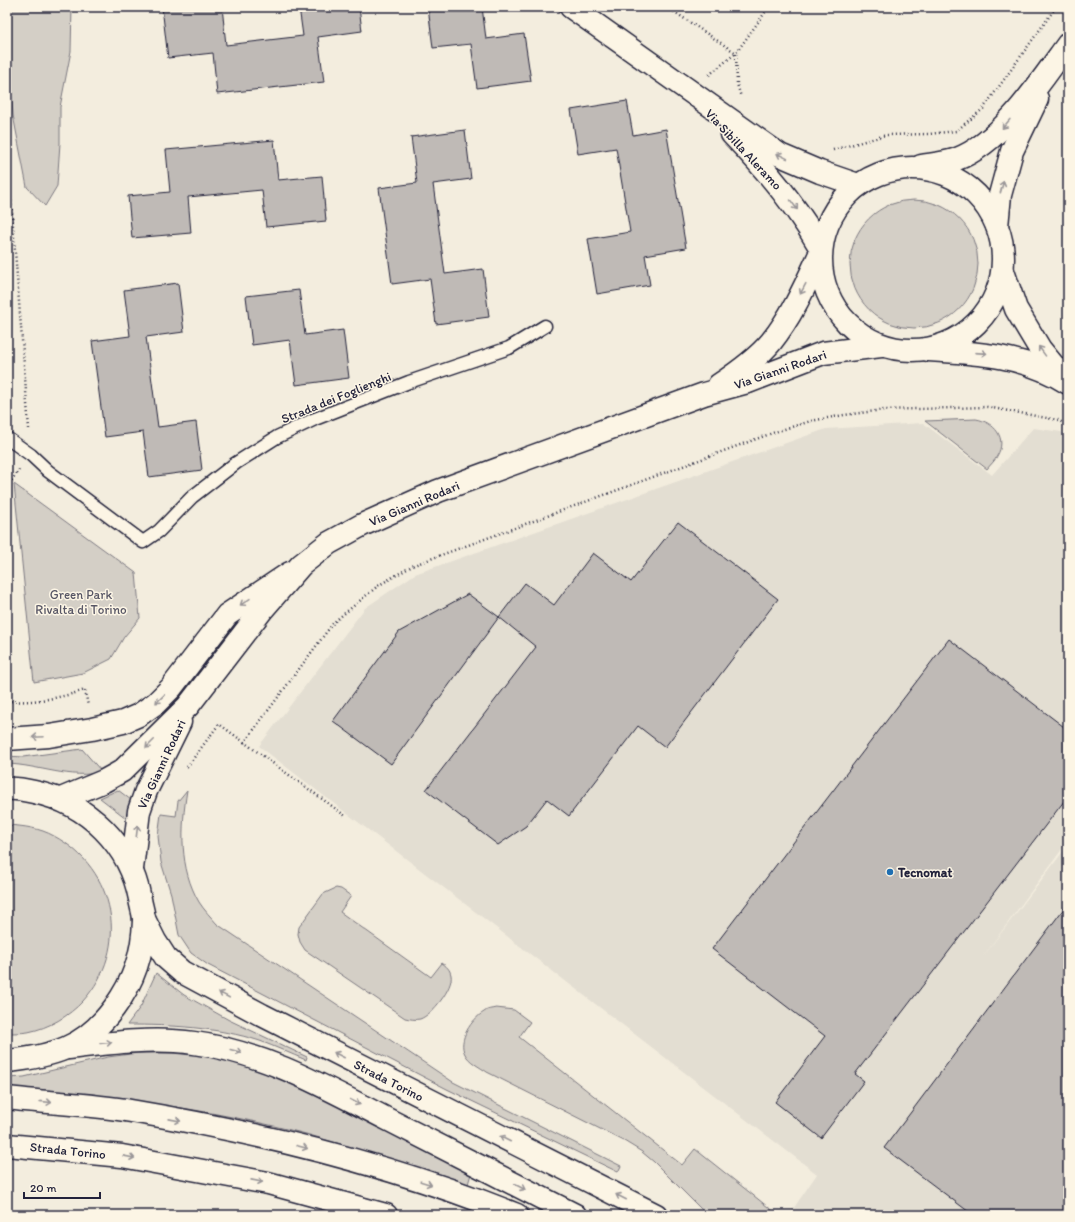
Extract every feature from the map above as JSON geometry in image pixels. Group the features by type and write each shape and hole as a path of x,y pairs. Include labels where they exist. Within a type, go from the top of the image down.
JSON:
{"street":[{"name":"Via Sibilla Aleramo","path":"571,7 780,155 820,172 858,185"},
{"path":"1062,52 1003,129 982,146 957,159 885,172 858,185 837,206 826,226 820,250 822,278 834,306 854,333 881,346 911,351 928,350 995,355 1021,361 1067,382"},
{"path":"997,226 1000,195 1012,151 1062,52"},
{"name":"Via Sibilla Aleramo","path":"692,94 759,161 805,221 820,250"},
{"path":"913,168 942,173 967,186 984,203 997,226 1002,248 1003,271 1016,310 1040,349 1067,382"},
{"name":"Via Gianni Rodari","path":"704,394 755,359 770,343 784,325 820,250"},
{"path":"928,350 947,344 968,332 983,317 996,295 1003,271"},
{"name":"Via Gianni Rodari","path":"61,799 104,782 122,771 188,706 262,610 301,565 330,543 362,525 438,491 704,394 748,382 823,353 881,346"},
{"path":"7,739 49,736 92,729 123,722 139,714 156,703 171,688 227,615 301,565"},
{"name":"Via Gianni Rodari","path":"132,869 139,811 146,790 188,706"},
{"path":"7,789 16,788 61,799 94,819 116,844 132,869 137,884 144,919 141,953 128,989 102,1024 68,1048"},
{"name":"Strada Torino","path":"144,919 155,942 166,958 182,972 269,1019 656,1215"},
{"path":"7,1061 42,1057 68,1048 111,1043 193,1042 233,1050 265,1060 359,1104 575,1215"},
{"path":"7,1098 129,1111 273,1139 342,1157 517,1215"},
{"name":"Strada Torino","path":"7,1144 130,1157 268,1183 386,1215"}],"lane":[{"name":"Strada dei Foglienghi","path":"7,438 31,455 48,471 143,542 159,531 192,497 236,463 277,437 315,419 373,396 509,348 545,326"}],"path":[{"path":"667,7 736,53"},
{"path":"692,94 711,72 736,53 769,7"},
{"path":"827,148 833,150 886,134 929,134 956,131 983,109 1056,7"},
{"path":"736,53 737,84 743,101"},
{"path":"7,149 31,455"},
{"path":"347,818 244,743 334,622 379,585 414,565 778,431 811,421 884,410 987,407 1058,420 1068,426"}],"shaded area":[{"path":"923,423 992,475 1033,428 1061,432 1068,437 1068,841 982,958 1068,845 1068,1215 789,1215 817,1174 259,746 365,608 415,574 826,429"}],"green space":[{"path":"7,7 72,7 71,51 60,107 60,143 57,186 45,206 27,187 13,115 7,37"},
{"path":"914,200 926,201 938,205 959,219 973,240 977,252 977,276 973,288 959,309 938,323 926,327 914,328 902,327 890,323 869,309 855,288 851,276 850,264 851,252 855,240 869,219 890,205 902,201"},
{"path":"976,419 993,427 1000,437 1000,449 995,460 987,469 925,421"},
{"name":"Green Park Rivalta di Torino","path":"14,484 136,573 140,618 124,637 111,659 83,673 34,682"},
{"path":"82,749 102,772 90,774 67,773 7,764 7,756 23,757"},
{"path":"118,790 131,800 126,818 100,798"},
{"path":"187,790 183,848 188,876 192,889 199,902 217,924 453,1082 621,1166 618,1172 447,1089 208,965 191,953 179,935 171,894 161,862 158,836 161,814 176,816 178,801"},
{"path":"7,825 43,831 54,836 75,850 91,868 103,889 110,911 111,934 107,958 98,980 83,1001 71,1012 58,1021 43,1028 23,1033 7,1033"},
{"path":"336,888 341,889 351,896 340,912 431,977 442,963 449,969 451,980 446,993 436,1006 425,1016 420,1019 405,1018 305,950 300,942 298,934 299,927 323,894"},
{"path":"156,973 184,995 229,1020 307,1057 306,1060 244,1036 177,1026 127,1025 141,1006"},
{"path":"496,1008 514,1010 530,1022 519,1037 682,1165 695,1149 778,1215 707,1215 642,1152 624,1141 487,1072 475,1064 465,1054 463,1048 464,1036 479,1015 487,1010"},
{"path":"138,1053 172,1053 210,1057 249,1065 286,1079 471,1174 468,1184 306,1134 232,1117 120,1099 7,1087 7,1078 24,1077 108,1057"}],"building":[{"path":"162,7 222,7 226,45 303,36 299,7 359,7 362,31 318,37 324,82 217,94 213,53 168,58"},
{"path":"428,7 482,7 486,39 524,34 531,81 477,88 471,44 433,48"},
{"path":"627,101 633,135 666,129 686,248 645,255 650,285 597,294 588,239 630,232 616,148 578,154 571,110"},
{"path":"465,130 471,179 433,184 445,274 483,269 489,317 436,324 430,279 392,284 379,188 417,183 411,137"},
{"path":"274,140 278,180 322,176 326,221 266,227 262,190 188,197 191,233 132,238 128,196 170,192 166,150"},
{"path":"178,283 184,332 146,337 158,427 196,422 202,470 149,477 143,432 105,437 92,341 130,336 124,290"},
{"path":"299,290 305,335 343,330 349,378 296,385 290,340 252,345 246,296"},
{"path":"678,522 778,599 665,747 638,726 569,816 547,799 526,826 498,845 426,790 536,647 499,617 525,583 554,605 593,553 631,582"},
{"path":"468,594 499,617 391,764 333,721 399,632"},
{"name":"Tecnomat","path":"949,639 1068,730 1068,796 855,1074 864,1081 821,1138 775,1102 825,1036 712,949"},
{"path":"1068,903 1068,1215 973,1215 884,1148"}],"place":[{"name":"Tecnomat","path":"890,872"}]}
